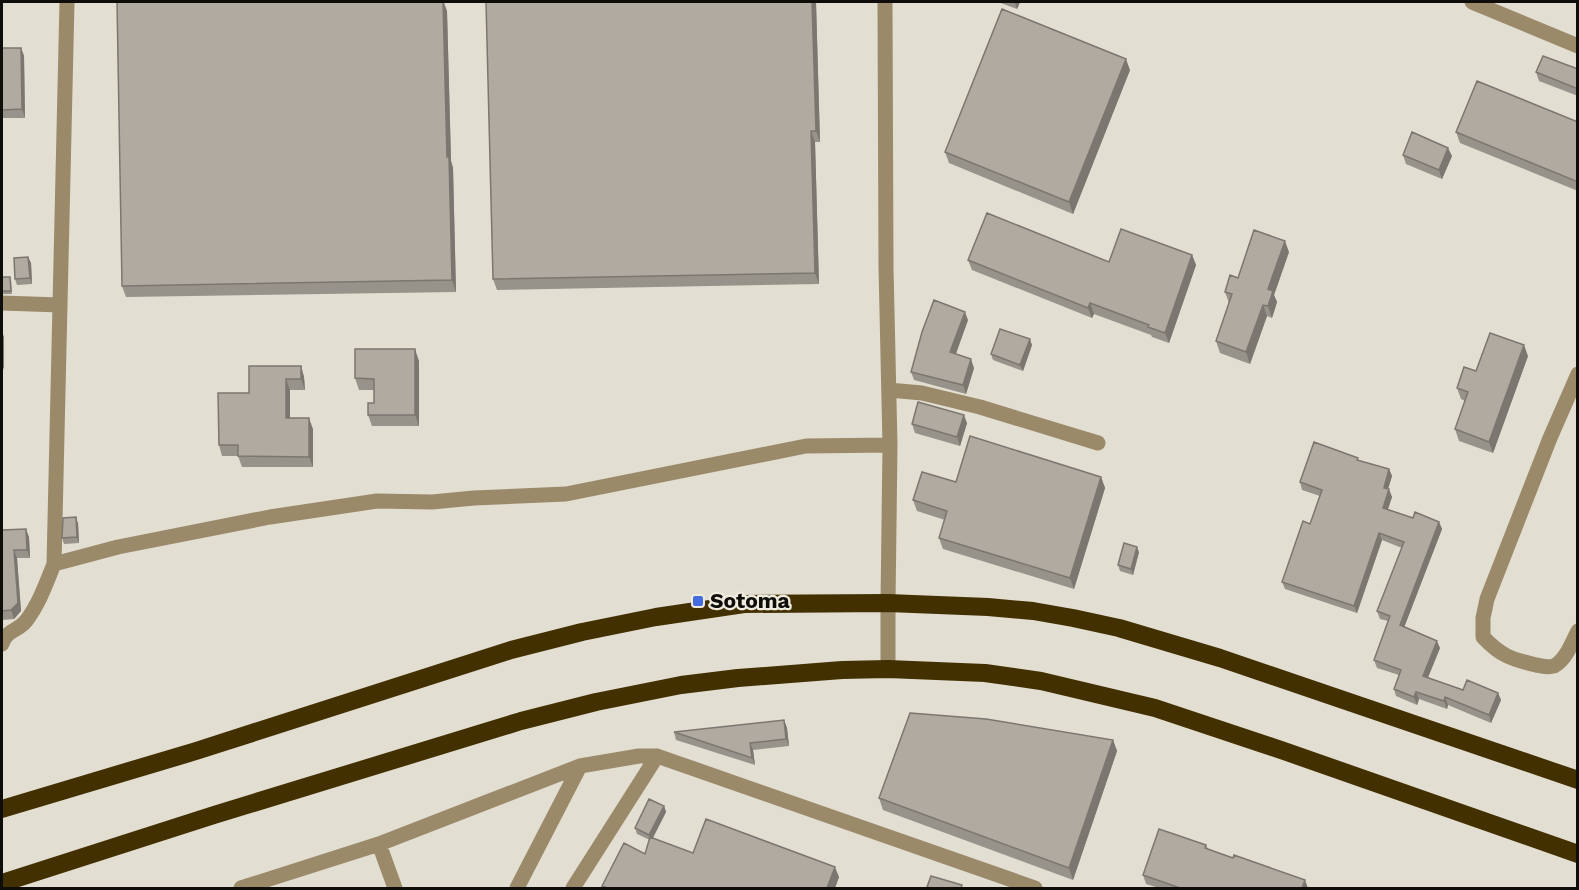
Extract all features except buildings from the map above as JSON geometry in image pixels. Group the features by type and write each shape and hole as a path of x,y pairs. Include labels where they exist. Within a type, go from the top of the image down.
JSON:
{"highway":[{"path":"3,808 196,751 511,650 582,632 744,604 888,603 988,607 1033,611 1119,628 1220,658 1578,780"},
{"path":"2,883 498,728 596,702 681,685 842,670 888,669 985,673 1041,681 1155,708 1578,854"}],"street":[{"path":"2,639 24,624 44,591 54,564 67,2"},
{"path":"885,2 886,255 890,445 888,669"},
{"path":"1472,2 1578,46"},
{"path":"2,303 60,305"},
{"path":"1578,374 1550,438 1487,599 1483,618 1483,636 1494,649 1512,659 1547,667 1554,666 1560,661 1578,631"},
{"path":"889,390 942,397 1098,444"},
{"path":"54,564 130,544 270,517 377,501 432,502 566,494 806,446 890,445"},
{"path":"573,888 657,756"},
{"path":"241,888 379,844 580,766 623,758 657,756 1035,888"},
{"path":"517,888 580,766"},
{"path":"379,844 395,888"}],"place":[{"name":"Sotoma","path":"698,601"}]}
